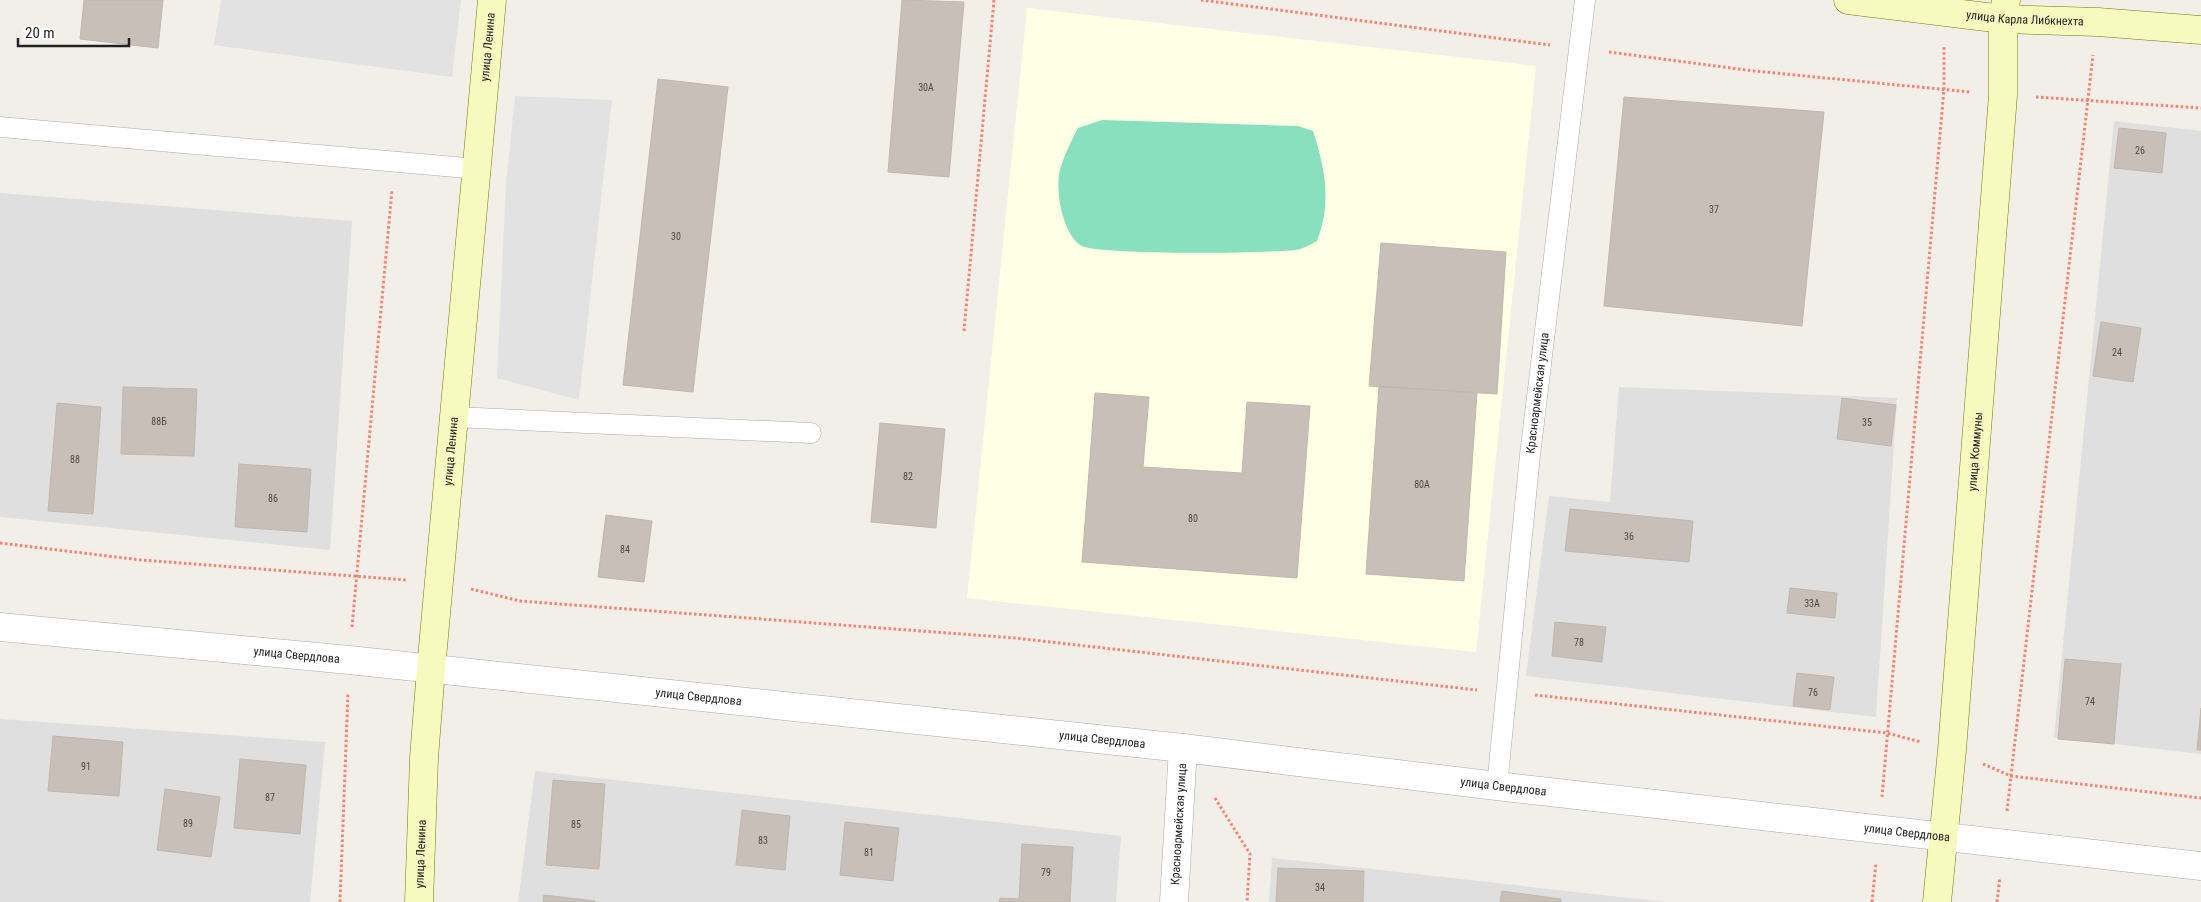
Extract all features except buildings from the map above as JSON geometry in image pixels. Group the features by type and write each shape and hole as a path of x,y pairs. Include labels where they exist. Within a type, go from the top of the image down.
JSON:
{"street":[{"name":"улица Ленина","path":"419,902 424,758 431,669 492,0"},
{"name":"улица Карла Либкнехта","path":"1848,0 1943,12 2004,10 2098,22 2201,30"},
{"name":"улица Коммуны","path":"1937,902 1952,750 2003,95 2004,10"},
{"name":"улица Свердлова","path":"0,627 349,660 1183,748 2004,845 2201,866"},
{"name":"Красноармейская улица","path":"1174,902 1183,748"}],"lane":[{"name":"Красноармейская улица","path":"1497,786 1530,455 1585,0"},
{"path":"0,127 478,169"},
{"path":"454,417 811,433"}],"path":[{"path":"964,331 994,0"},
{"path":"1201,0 1754,71 2003,95 2087,98 2201,108"},
{"path":"1872,902 1944,89 1943,12"},
{"path":"1997,902 2087,98 2098,22"},
{"path":"340,902 349,660 394,162"},
{"path":"0,543 140,560 355,578 439,582 520,601 1015,638 1888,733 1952,750 2011,776 2201,798"},
{"path":"1214,797 1250,854 1247,902"}],"shaded area":[{"path":"221,0 461,0 452,77 214,45"},
{"path":"1027,8 1536,66 1476,652 967,598"},
{"path":"515,96 612,100 579,400 497,378 506,184"},
{"path":"2114,121 2201,131 2201,754 2054,737"},
{"path":"0,193 352,221 330,550 0,517"},
{"path":"1619,387 1897,398 1876,717 1526,676 1549,496 1610,502"},
{"path":"0,719 325,742 310,902 0,902"},
{"path":"535,771 1121,836 1116,902 518,902"},
{"path":"1272,858 1666,902 1269,902"}],"green space":[{"path":"1102,120 1298,126 1313,131 1321,158 1325,186 1322,227 1317,241 1296,250 1220,253 1116,251 1080,245 1069,231 1061,210 1058,188 1060,170 1078,128"}]}
